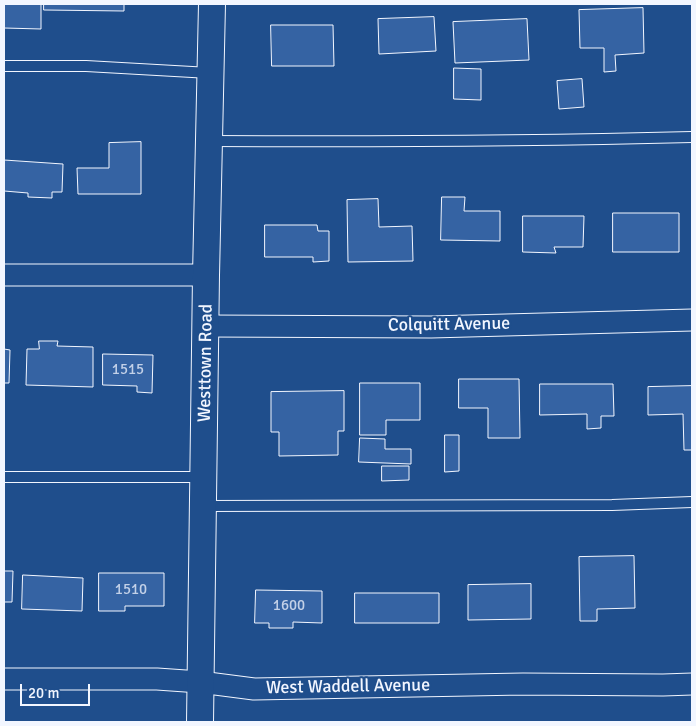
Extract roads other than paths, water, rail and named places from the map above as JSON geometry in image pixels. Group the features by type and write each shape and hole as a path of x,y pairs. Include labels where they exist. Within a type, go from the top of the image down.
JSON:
{"street":[{"name":"Westtown Road","path":"200,722 212,4"},
{"path":"4,275 206,274"},
{"name":"Colquitt Avenue","path":"206,326 431,327 692,320"},
{"name":"West Waddell Avenue","path":"4,679 157,679 254,689 523,684 692,684"}],"lane":[{"path":"4,66 86,66 211,73"},
{"path":"209,141 362,142 692,137"},
{"path":"4,477 204,477"},
{"path":"204,506 612,505 692,502"}]}
